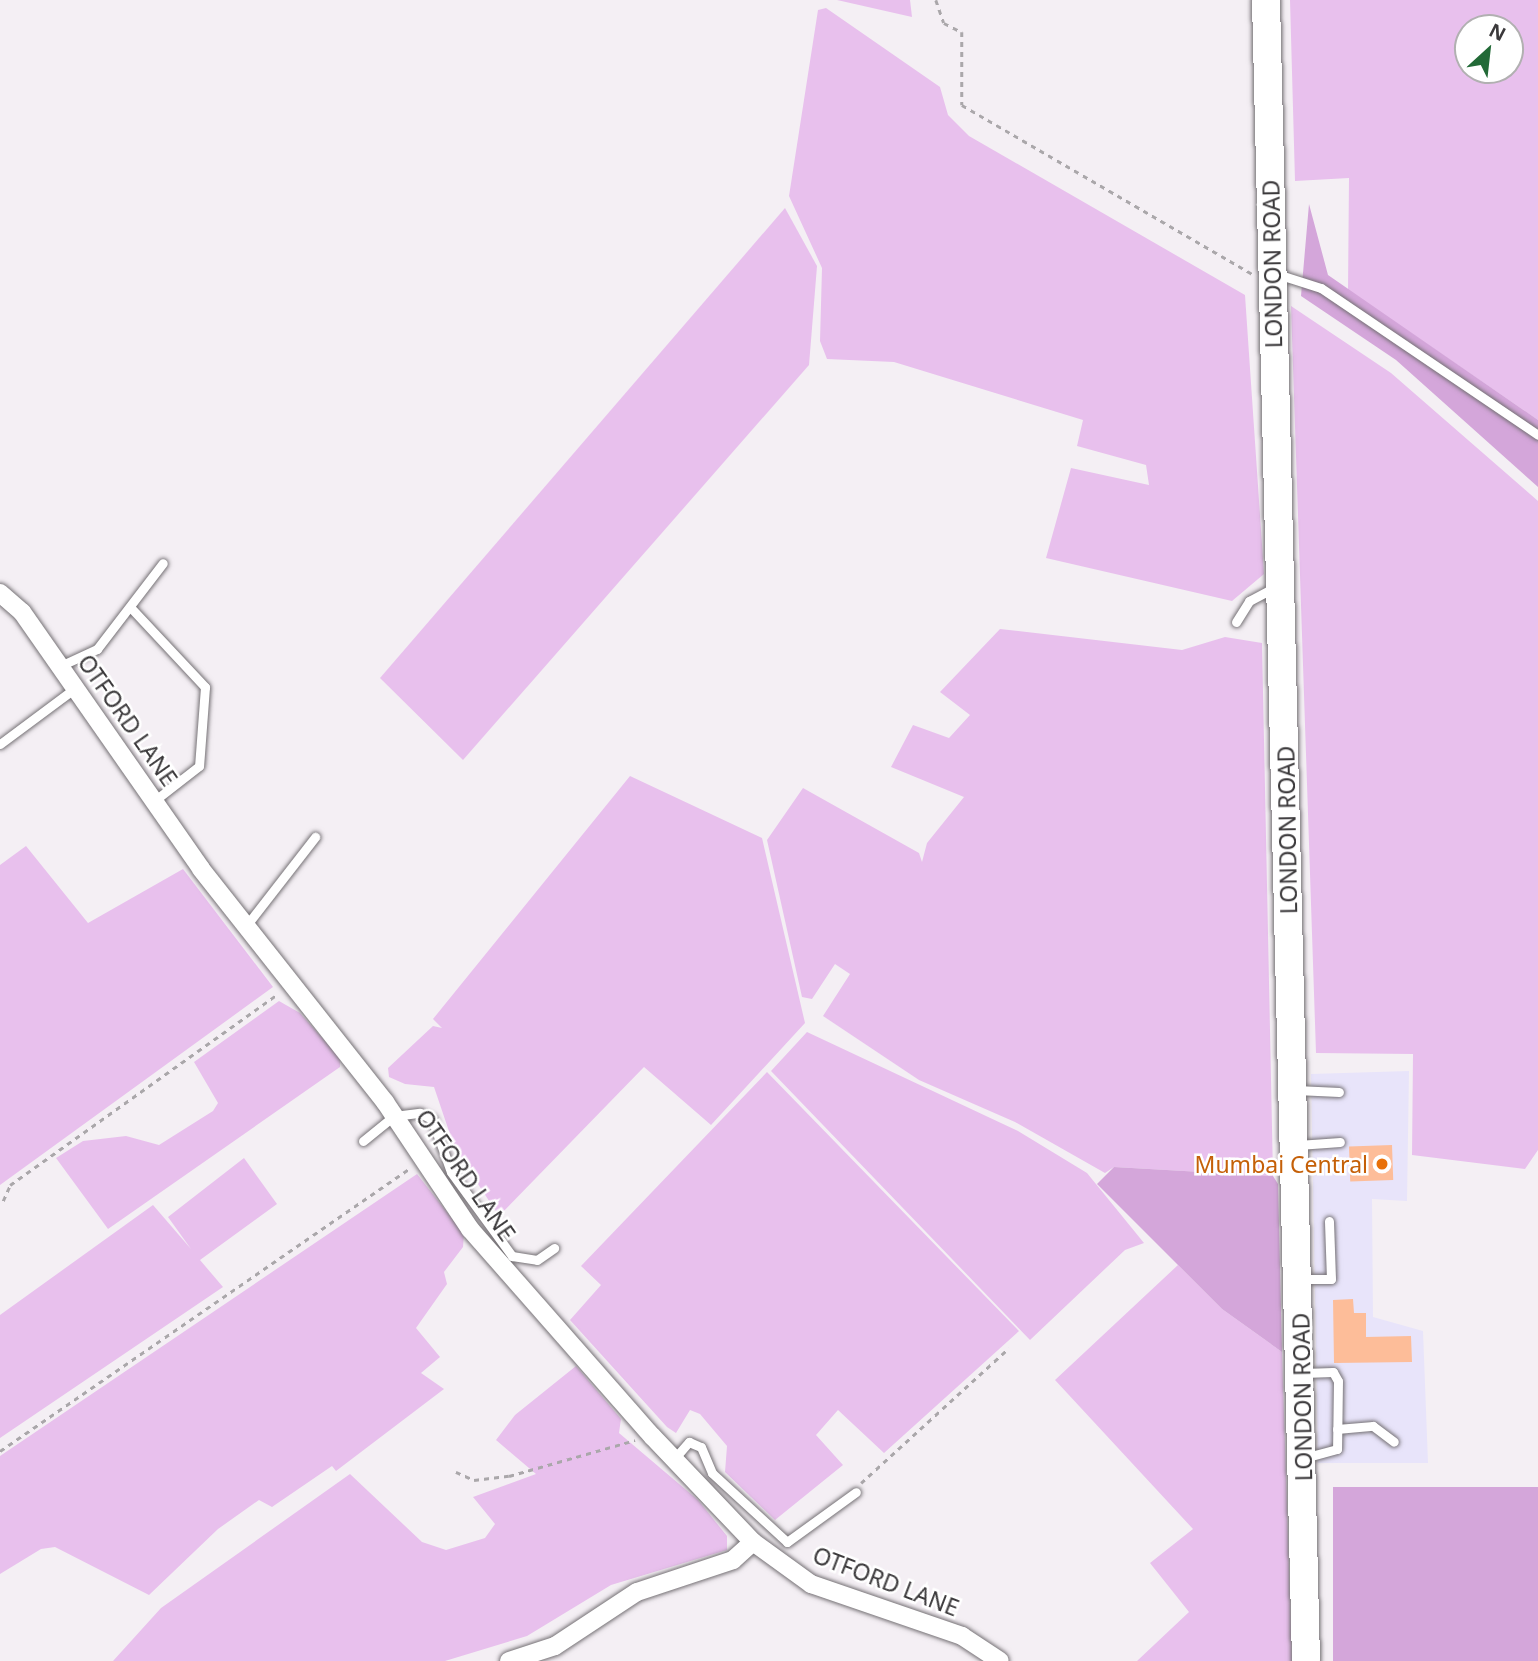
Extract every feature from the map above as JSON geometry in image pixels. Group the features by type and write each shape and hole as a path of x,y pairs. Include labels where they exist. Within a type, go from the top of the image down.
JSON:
{"main road":[{"name":"LONDON ROAD","path":"1266,0 1296,1145 1306,1661"}],"street":[{"name":"OTFORD LANE","path":"3,597 60,666 246,926 394,1116 529,1301 652,1436 753,1542 811,1584 962,1636 1000,1661"},
{"path":"509,1661 555,1646 636,1592 707,1573 753,1542"}],"lane":[{"path":"1272,274 1321,288 1538,435"},
{"path":"60,666 97,649 132,609 163,563"},
{"path":"1236,622 1262,590 1281,585"},
{"path":"132,609 161,645 190,664 205,687 199,766 154,801"},
{"path":"0,744 75,688"},
{"path":"246,926 315,837"},
{"path":"1294,1090 1339,1092"},
{"path":"363,1141 394,1116 420,1113 432,1119 451,1172 512,1255 537,1260 554,1248"},
{"path":"1296,1145 1340,1142"},
{"path":"1299,1279 1331,1279 1329,1222"},
{"path":"1301,1373 1336,1376 1337,1429 1334,1453 1303,1458"},
{"path":"1337,1429 1373,1426 1394,1442"},
{"path":"674,1459 689,1442 701,1447 712,1473 787,1542 856,1492"}],"path":[{"path":"936,0 944,23 962,32 962,105 1219,259 1254,276 1272,274"},
{"path":"3,1201 10,1185 292,984"},
{"path":"0,1451 424,1158"},
{"path":"856,1492 1009,1348"},
{"path":"456,1472 474,1480 509,1476 652,1436"}],"shaded area":[{"path":"837,0 910,0 912,17"},
{"path":"1290,0 1538,0 1538,420 1348,290 1349,178 1295,181"},
{"path":"826,8 940,87 948,115 969,136 1245,295 1264,574 1232,601 1046,558 1071,468 1149,485 1146,465 1077,446 1083,420 894,362 827,359 820,341 822,268 789,196 818,10"},
{"path":"1309,204 1328,275 1538,420 1538,487 1396,360 1301,296"},
{"path":"785,208 817,266 809,365 463,760 380,678"},
{"path":"1291,306 1391,373 1538,501 1538,1150 1525,1169 1412,1155 1413,1054 1316,1053"},
{"path":"1000,629 1182,650 1225,637 1262,643 1273,1176 1114,1167 1105,1173 1015,1122 919,1080 823,1016 850,974 835,964 812,999 802,997 767,840 803,788 919,853 922,862 927,843 964,797 891,767 913,725 949,738 970,715 940,692"},
{"path":"630,776 762,838 805,1023 711,1125 644,1067 499,1216 455,1149 434,1087 405,1084 389,1077 388,1068 433,1026 442,1028 433,1019"},
{"path":"26,846 88,923 183,869 273,987 0,1185 0,865"},
{"path":"279,1001 300,1013 340,1058 340,1067 108,1229 56,1158 83,1141 126,1136 159,1145 213,1111 218,1103 194,1062"},
{"path":"807,1032 1018,1131 1087,1173 1144,1243 1125,1250 1030,1340 771,1071"},
{"path":"1409,1071 1407,1201 1372,1199 1373,1317 1423,1331 1428,1463 1318,1463 1311,1074"},
{"path":"767,1072 1019,1331 884,1453 838,1410 816,1435 843,1465 775,1520 725,1472 727,1446 700,1414 690,1410 676,1433 667,1427 570,1320 601,1285 581,1266"},
{"path":"244,1158 277,1204 200,1260 223,1287 0,1438 0,1315 153,1205 191,1249 168,1217"},
{"path":"1114,1167 1273,1176 1278,1184 1282,1352 1222,1309 1097,1184"},
{"path":"417,1174 464,1234 463,1247 444,1272 447,1284 416,1328 440,1357 421,1373 444,1389 336,1471 332,1466 272,1507 259,1500 218,1529 149,1595 55,1547 41,1549 0,1574 0,1456"},
{"path":"1178,1265 1222,1309 1282,1352 1292,1661 1137,1661 1189,1612 1150,1563 1193,1529 1055,1380"},
{"path":"576,1366 621,1419 619,1433 698,1500 727,1536 727,1550 611,1585 527,1636 445,1661 113,1661 161,1608 350,1474 422,1542 446,1550 485,1538 495,1524 473,1497 536,1474 496,1440 515,1415"},
{"path":"1333,1487 1538,1487 1538,1661 1333,1661"}],"building":[{"path":"1392,1145 1393,1180 1350,1181 1349,1147"},
{"path":"1353,1299 1354,1313 1366,1313 1366,1337 1411,1336 1412,1362 1334,1363 1333,1300"}],"place":[{"name":"Mumbai Central","path":"1382,1164"}]}
